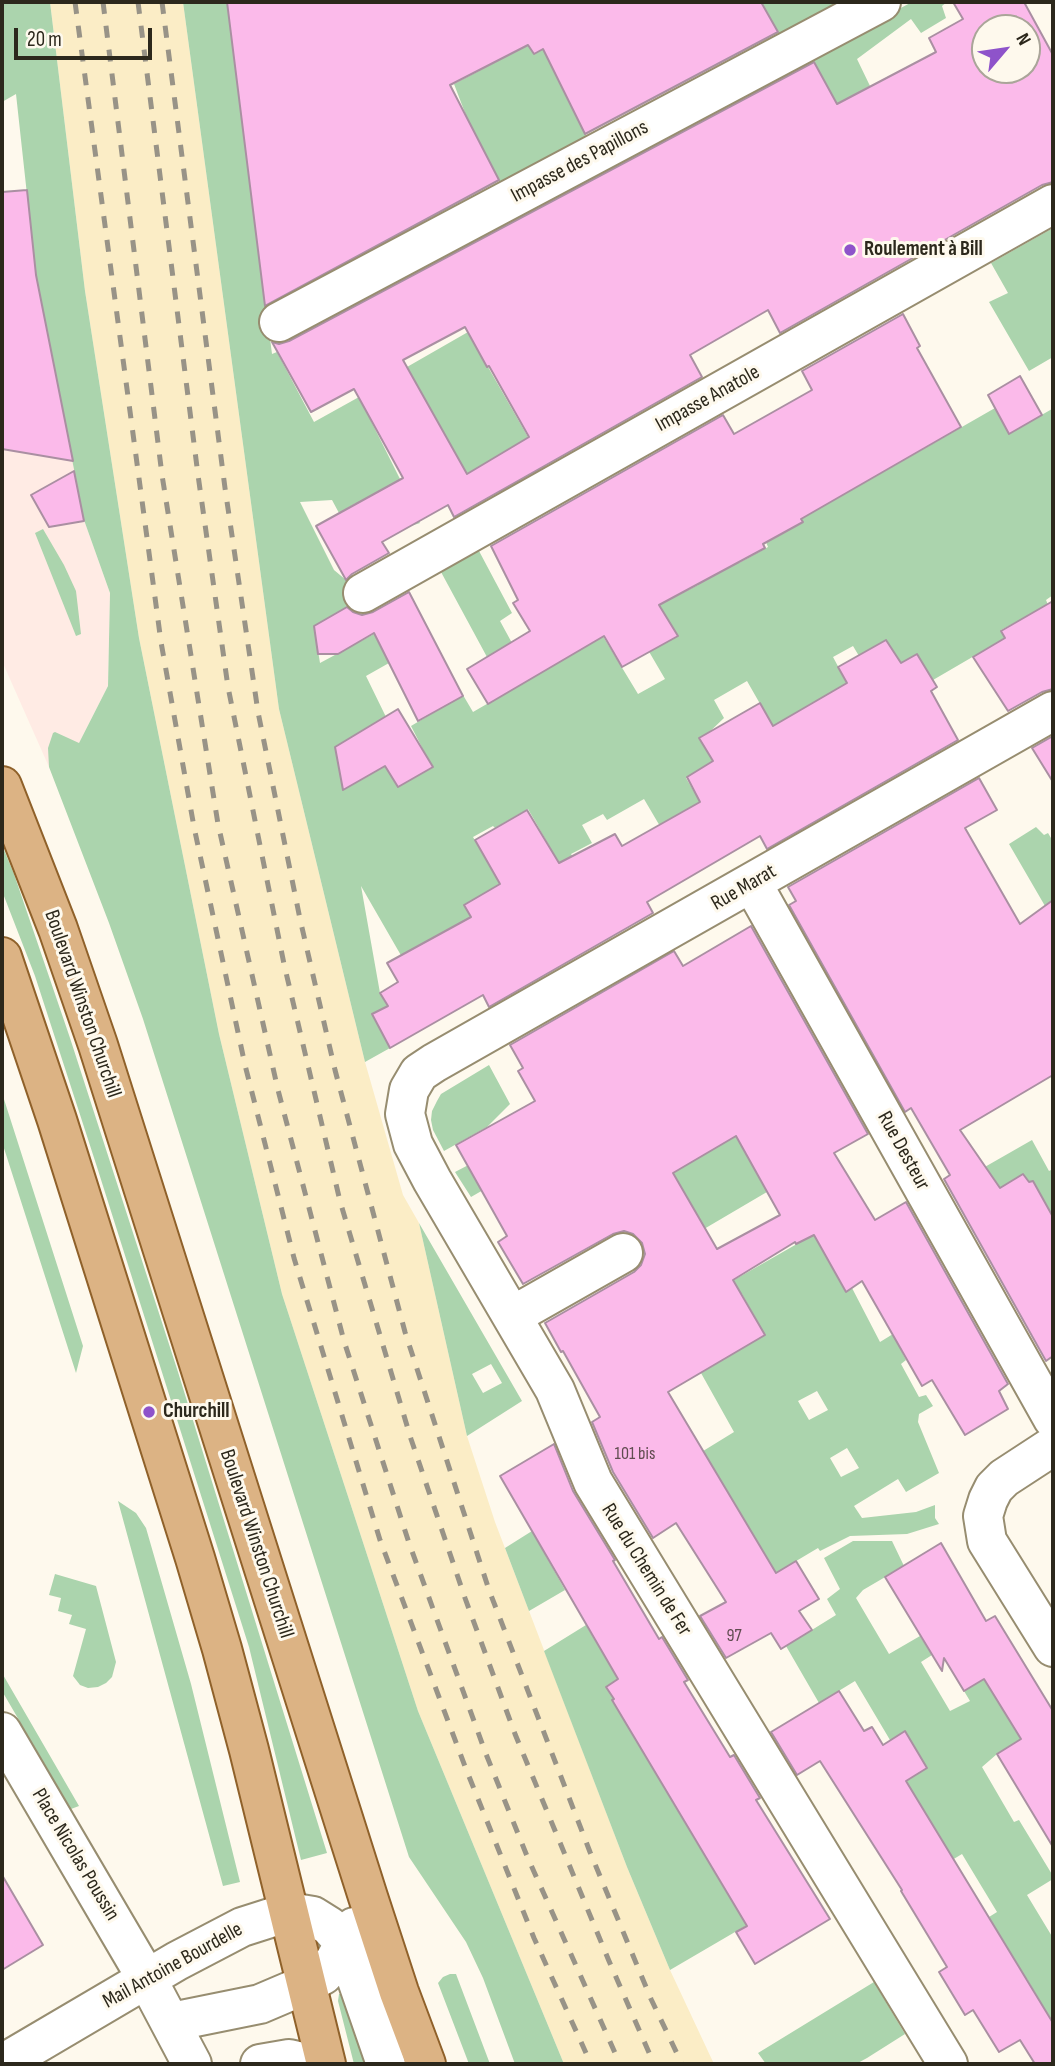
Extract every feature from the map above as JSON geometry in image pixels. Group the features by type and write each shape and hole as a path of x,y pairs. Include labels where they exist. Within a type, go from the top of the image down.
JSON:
{"main road":[{"name":"Boulevard Winston Churchill","path":"2,786 58,929 98,1045 368,1897 426,2064"},
{"path":"2,957 57,1120 195,1558 239,1712 326,2064"}],"street":[{"name":"Impasse des Papillons","path":"279,322 881,2"},
{"name":"Impasse Anatole","path":"363,593 1053,205"},
{"name":"Rue Marat","path":"434,1063 1053,711"},
{"name":"Rue Desteur","path":"752,883 1053,1419"},
{"name":"Rue du Chemin de Fer","path":"434,1063 419,1073 410,1090 405,1114 413,1144 555,1390 593,1482 948,2064"},
{"path":"512,1316 623,1253"},
{"path":"1053,1446 1004,1478 994,1488 983,1516 987,1541 1053,1647"},
{"name":"Place Nicolas Poussin","path":"2,1732 148,1979 192,2064"},
{"path":"171,2022 260,2004 323,1975 344,1947 368,1897"},
{"path":"289,1912 313,1916 329,1926 339,1937 386,2064"},
{"name":"Mail Antoine Bourdelle","path":"2,2064 242,1927 289,1912"},
{"path":"260,2064 289,2059 311,2064"}],"shaded area":[{"path":"50,2 183,2 279,709 365,1062 403,1195 419,1223 467,1436 495,1522 627,1867 670,1970 714,2064 564,2064 418,1711 282,1294 219,1034 139,638 85,291"},
{"path":"39,290 84,520 110,593 108,686 79,743 49,767 2,661 2,313"}],"green space":[{"path":"2,2 50,2 85,291 139,638 219,1034 282,1294 418,1711 564,2064 515,2064 483,1978 466,1942 409,1857 143,1019 49,767 48,748 53,733 79,743 108,686 110,593 84,520 36,277 16,94 2,102"},
{"path":"183,2 227,2 272,354 277,352 314,422 359,397 402,483 399,487 420,523 408,527 356,503 339,513 332,500 300,502 334,570 346,580 358,602 314,626 320,663 374,634 389,663 366,676 386,717 335,747 343,789 385,766 398,786 432,767 411,726 463,695 473,712 561,661 601,633 638,694 665,679 634,626 659,605 698,585 697,582 737,560 739,563 768,547 766,542 802,522 800,517 995,408 1010,433 1052,409 1053,411 1053,595 1046,600 1051,612 1031,614 1001,630 1005,638 933,680 917,654 889,671 871,676 853,646 833,657 847,683 818,700 795,765 747,681 714,700 724,718 701,740 713,761 686,778 705,810 664,833 644,799 607,820 603,814 582,825 592,843 571,854 588,881 574,889 528,809 495,828 493,826 473,837 500,884 465,905 471,917 438,935 446,950 410,971 361,886 380,993 388,1006 373,1014 390,1048 365,1062 279,709"},
{"path":"572,2 632,2 644,26 554,70 586,136 500,183 467,118 454,84 528,45 534,54 553,44 566,5"},
{"path":"761,2 840,2 779,34"},
{"path":"912,2 947,2 942,6 946,18 921,33 911,19 857,59 870,86 837,104 811,56"},
{"path":"1053,228 1053,357 1029,371 989,302 1008,293 991,263"},
{"path":"468,332 548,472 503,498 484,464 467,474 407,367"},
{"path":"43,529 76,591 81,634 76,636 35,533"},
{"path":"479,551 512,613 500,621 512,643 487,657 441,572"},
{"path":"1036,827 1044,835 1048,833 1053,837 1053,912 1049,904 1045,906 1009,844"},
{"path":"2,845 70,1038 178,1372 327,1853 301,1860 249,1647 35,976 2,891"},
{"path":"489,1065 510,1104 487,1127 444,1151 431,1120 437,1101 441,1094"},
{"path":"637,1081 687,1165 759,1122 789,1179 704,1229 672,1174"},
{"path":"2,1093 83,1346 76,1373 2,1142"},
{"path":"524,1136 537,1159 471,1197 455,1172","holes":["504,1155 513,1171 481,1190 472,1173"]},
{"path":"1032,1140 1049,1171 1053,1169 1053,1217 1033,1181 1029,1182 1023,1174 1000,1188 996,1182 964,1201 955,1184"},
{"path":"419,1223 522,1401 467,1436","holes":["491,1364 502,1383 483,1393 472,1374"]},
{"path":"830,1225 841,1242 824,1253 845,1291 852,1288 880,1342 893,1334 906,1360 901,1364 919,1397 926,1395 933,1406 919,1414 918,1422 939,1473 906,1492 898,1479 854,1506 862,1518 916,1512 935,1505 935,1518 939,1524 907,1534 850,1536 820,1551 818,1548 776,1573 728,1493 695,1456 734,1432 701,1373 765,1335 742,1294 693,1271 734,1280","holes":["817,1391 828,1410 809,1420 798,1401","847,1448 859,1468 841,1477 830,1458"]},
{"path":"118,1501 136,1513 146,1528 191,1684 240,1882 223,1886"},
{"path":"532,1531 565,1590 529,1611 505,1548"},
{"path":"853,1541 892,1541 904,1566 863,1590 856,1598 889,1654 920,1636 932,1655 921,1662 950,1711 970,1701 964,1691 986,1678 1021,1739 982,1767 1014,1822 1019,1820 1053,1876 1053,1879 1027,1895 1053,1938 1053,2023 1027,1979 1017,1984 993,1944 1001,1938 989,1917 997,1912 962,1854 924,1877 906,1781 924,1770 925,1764 890,1740 855,1681 819,1703 786,1646 836,1615 827,1599 840,1589 824,1558"},
{"path":"55,1574 96,1586 116,1662 112,1677 98,1687 80,1685 73,1676 86,1629 69,1624 72,1615 58,1611 61,1598 49,1595"},
{"path":"586,1625 618,1679 606,1687 614,1699 612,1701 672,1796 670,1798 747,1925 670,1970 627,1867 544,1651"},
{"path":"2,1673 79,1806 71,1809 2,1691"},
{"path":"450,1974 456,1974 490,2064 469,2064 438,1983"},
{"path":"874,1982 905,2034 867,2058 856,2064 766,2064 758,2053"},
{"path":"339,1994 346,1994 374,2064 354,2064 338,2001"}],"building":[{"path":"227,2 761,2 778,32 585,134 543,49 534,54 528,45 450,85 499,180 265,306"},
{"path":"953,2 1024,2 1031,14 971,14 971,84 1041,84 1041,33 1053,55 1053,182 1042,185 780,333 768,310 690,355 702,377 454,517 448,505 382,542 389,553 346,580 316,526 403,478 354,389 311,412 272,342 279,344 289,341 814,62 837,104 936,52 929,38 963,19","holes":["465,327 487,367 489,366 529,437 467,474 403,360"]},
{"path":"27,190 36,275 73,461 2,449 2,192"},
{"path":"903,314 920,346 917,348 961,427 801,519 803,522 763,544 765,548 659,605 678,636 622,667 604,636 488,704 467,669 530,631 513,603 518,600 491,546 723,415 734,434 812,390 802,371"},
{"path":"1020,376 1042,415 1009,434 988,395"},
{"path":"74,471 84,521 49,527 31,495"},
{"path":"409,592 463,696 418,721 374,633 338,654 318,654 314,626 347,607 362,615 373,612"},
{"path":"1053,601 1053,689 1042,692 1008,711 973,657 1005,638 1001,631"},
{"path":"886,640 901,663 917,654 937,687 931,691 958,740 767,849 760,836 647,902 653,913 489,1007 483,995 390,1048 372,1014 388,1006 380,993 398,982 387,963 471,917 464,905 500,884 475,840 527,810 559,863 615,834 622,846 700,802 687,777 713,761 699,738 760,703 773,726 847,683 838,667"},
{"path":"398,709 433,767 398,787 385,766 343,790 335,747"},
{"path":"1053,736 1053,782 1032,748"},
{"path":"979,778 997,810 965,828 1020,924 1053,900 1053,1075 960,1130 1000,1188 1023,1174 1029,1182 1033,1181 1053,1217 1053,1356 1046,1361 944,1179 950,1175 911,1108 905,1112 789,905 796,901 788,887"},
{"path":"751,926 868,1134 834,1153 875,1220 906,1202 1008,1384 999,1391 1008,1409 965,1435 932,1380 922,1386 862,1281 846,1292 814,1235 796,1244 795,1242 733,1280 765,1335 668,1392 776,1573 796,1561 819,1599 799,1611 812,1630 781,1649 771,1633 726,1658 700,1616 726,1602 676,1523 653,1538 613,1472 592,1422 600,1417 545,1323 634,1272 641,1265 645,1254 642,1243 633,1234 624,1231 613,1234 523,1284 498,1242 507,1236 456,1145 535,1101 518,1071 523,1068 510,1045 674,951 683,966","holes":["736,1136 780,1215 717,1249 673,1173"]},
{"path":"554,1444 573,1491 615,1560 613,1561 659,1639 662,1637 688,1680 684,1682 730,1757 734,1755 760,1798 756,1800 830,1919 755,1964 736,1932 747,1926 612,1700 614,1699 606,1687 618,1679 500,1476"},
{"path":"941,1543 986,1621 995,1616 1053,1711 1053,1847 997,1754 1021,1739 984,1679 964,1691 944,1658 942,1671 885,1577"},
{"path":"839,1691 864,1731 872,1727 883,1745 905,1731 927,1768 906,1781 1053,2023 1053,2064 1035,2064 1020,2040 999,2052 973,2010 965,2015 939,1972 947,1967 902,1890 820,1761 797,1775 771,1732"},
{"path":"2,1875 43,1945 2,1970"}],"railway":[{"path":"75,2 161,642 194,827 245,1065 294,1258 380,1540 466,1769 534,1938 591,2064"},
{"path":"103,2 162,475 218,824 278,1090 344,1341 409,1543 486,1754 527,1856 620,2064"},
{"path":"138,2 198,475 228,687 284,964 340,1201 411,1439 465,1598 515,1734 654,2064"},
{"path":"162,2 225,488 258,712 300,919 335,1070 405,1332 489,1590 590,1852 651,1999 682,2064"}],"place":[{"name":"Roulement à Bill","path":"850,250"},
{"name":"Churchill","path":"149,1412"}]}
